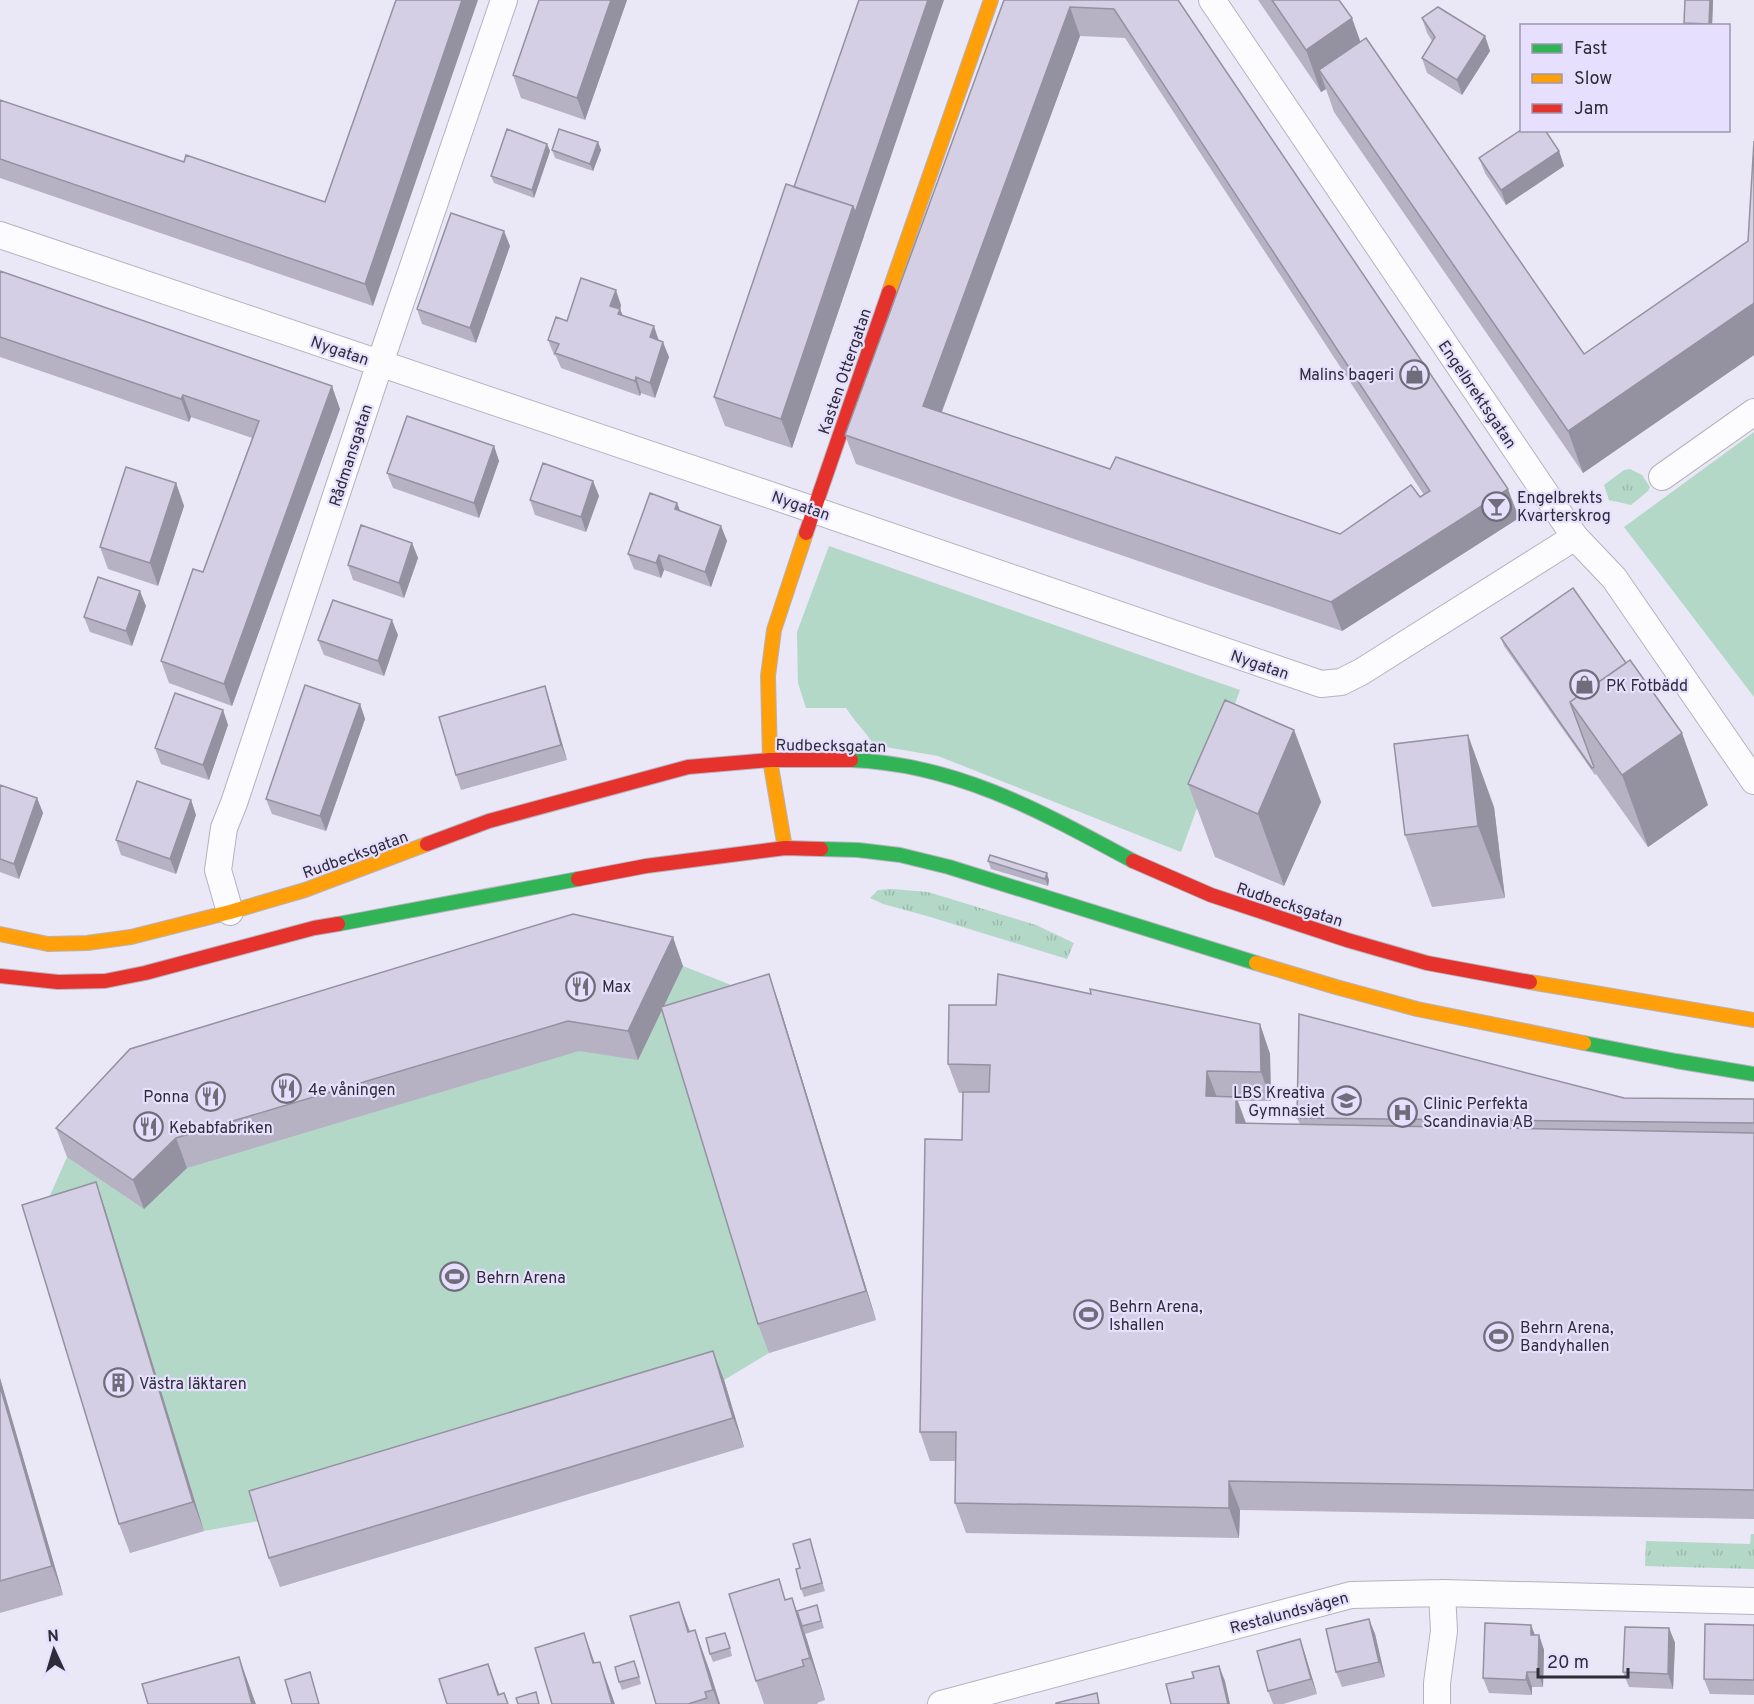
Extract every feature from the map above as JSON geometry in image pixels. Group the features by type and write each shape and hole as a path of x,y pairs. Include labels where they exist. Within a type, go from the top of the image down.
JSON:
{"main road":[{"name":"Kasten Ottergatan","path":"786,848 770,760 768,725 768,676 774,630 990,0"},
{"name":"Rudbecksgatan","path":"0,934 48,944 87,944 131,937 305,890 489,821 688,767 770,760 881,760 949,775 993,791 1057,820 1135,862 1211,895 1347,940 1427,963 1754,1020"},
{"path":"0,976 58,982 105,981 145,973 326,925 646,866 786,848 858,850 900,855 949,867 1336,987 1417,1009 1676,1061 1754,1074"}],"street":[{"name":"Rådmansgatan","path":"230,912 218,870 224,828 504,0"},
{"name":"Engelbrektsgatan","path":"1212,0 1575,537 1614,578 1754,781"},
{"name":"Nygatan","path":"0,235 814,509 1321,684 1341,681 1361,672 1575,537"},
{"path":"1662,477 1754,412"},
{"path":"1437,1704 1437,1683 1444,1631 1442,1593"},
{"name":"Restalundsvägen","path":"941,1704 1351,1595 1442,1593 1754,1601"}],"green space":[{"path":"1754,432 1754,697 1624,527"},
{"path":"1630,469 1642,475 1650,487 1648,491 1631,505 1609,500 1604,485 1624,470"},
{"path":"829,546 1240,690 1181,852 938,756 874,745 846,708 806,708 798,683 797,632"},
{"path":"878,890 928,892 1036,925 1074,943 1067,959 883,904 870,898"},
{"name":"Behrn Arena","path":"584,943 683,966 779,1004 876,1320 769,1353 724,1380 744,1447 280,1587 259,1521 204,1531 130,1553 33,1234 67,1157"},
{"path":"1751,1534 1754,1534 1754,1569 1645,1566 1646,1541 1750,1544"}],"building":[{"path":"396,0 462,0 365,284 0,159 0,100 184,162 186,155 325,202"},
{"path":"539,0 611,0 577,98 513,75"},
{"path":"859,0 928,0 855,213 853,206 794,187"},
{"path":"1004,0 1178,0 1508,489 1331,602 845,435","holes":["1070,7 1114,9 1430,491 1420,497 1411,485 1340,534 1116,457 1110,469 923,406"]},
{"path":"1272,0 1339,0 1352,18 1306,50"},
{"path":"1685,0 1710,0 1709,24 1684,23"},
{"path":"1438,7 1485,36 1457,80 1422,58 1435,37 1422,18"},
{"path":"1366,38 1584,354 1748,241 1754,141 1754,303 1568,431 1319,70"},
{"path":"507,129 547,144 532,190 491,176"},
{"path":"559,129 598,142 590,164 552,150"},
{"path":"1520,131 1546,132 1559,151 1501,190 1479,158"},
{"path":"786,184 853,206 781,419 714,397"},
{"path":"451,213 504,231 470,328 417,309"},
{"path":"0,271 332,386 224,684 161,661 193,569 203,572 259,421 183,395 181,399 0,337"},
{"path":"581,278 616,290 610,306 620,309 618,314 654,326 650,337 663,342 650,383 636,377 635,381 555,353 559,344 548,340 556,317 567,321"},
{"path":"407,416 494,446 474,503 387,473"},
{"path":"543,463 593,481 581,517 530,500"},
{"path":"126,467 176,483 150,563 100,547"},
{"path":"650,493 677,503 675,509 721,526 705,572 659,555 656,563 628,554"},
{"path":"361,525 412,543 399,583 348,565"},
{"path":"98,577 140,591 126,631 84,617"},
{"path":"1573,588 1626,663 1570,702 1594,767 1592,768 1501,638"},
{"path":"333,600 392,620 378,661 318,640"},
{"path":"1630,660 1682,733 1622,775 1570,702"},
{"path":"305,685 360,704 320,816 266,799"},
{"path":"545,686 561,745 456,775 439,717"},
{"path":"175,693 223,710 203,765 155,748"},
{"path":"1225,700 1294,730 1258,814 1188,784"},
{"path":"1468,735 1478,826 1405,835 1394,744"},
{"path":"137,781 191,800 170,859 116,840"},
{"path":"0,785 37,798 14,864 0,859"},
{"path":"990,855 1047,873 1045,879 988,861"},
{"path":"573,914 673,937 628,1031 568,1021 176,1138 133,1180 56,1128 130,1049"},
{"path":"769,974 866,1291 758,1324 661,1007"},
{"path":"998,974 1091,994 1090,989 1260,1024 1261,1072 1207,1071 1206,1096 1236,1097 1236,1123 1754,1133 1754,1490 1229,1481 1229,1508 955,1503 956,1432 920,1432 925,1139 962,1140 963,1092 989,1092 990,1065 948,1064 949,1005 996,1005"},
{"path":"1299,1014 1624,1098 1754,1099 1754,1123 1297,1118"},
{"name":"Västra läktaren","path":"96,1182 193,1502 119,1524 22,1205"},
{"path":"713,1351 733,1418 269,1558 249,1491"},
{"path":"0,1386 52,1566 0,1581"},
{"path":"810,1539 822,1583 801,1589 796,1569 800,1568 793,1544"},
{"path":"779,1579 785,1600 792,1598 810,1658 802,1660 804,1666 756,1681 729,1594"},
{"path":"679,1602 688,1632 695,1630 713,1690 705,1692 707,1698 688,1704 656,1704 630,1616"},
{"path":"817,1605 821,1621 802,1626 797,1611"},
{"path":"1369,1619 1379,1662 1336,1672 1326,1629"},
{"path":"1485,1623 1531,1625 1531,1635 1539,1635 1538,1672 1527,1672 1526,1680 1483,1678"},
{"path":"1705,1624 1754,1625 1754,1680 1704,1679"},
{"path":"1625,1627 1669,1628 1668,1674 1623,1672"},
{"path":"584,1633 593,1663 600,1662 612,1704 552,1704 535,1648"},
{"path":"725,1633 730,1648 710,1654 706,1638"},
{"path":"1300,1639 1311,1679 1268,1691 1257,1651"},
{"path":"239,1657 252,1704 148,1704 142,1684"},
{"path":"634,1661 639,1677 619,1682 615,1667"},
{"path":"488,1664 498,1695 504,1693 508,1704 447,1704 439,1679"},
{"path":"1219,1666 1228,1704 1171,1704 1166,1684 1194,1678 1192,1672"},
{"path":"310,1672 319,1704 292,1704 285,1680"},
{"path":"536,1692 539,1704 518,1704 516,1698"},
{"path":"1097,1693 1099,1704 1056,1704 1056,1703"}],"traffic: fast":[{"path":"851,760 890,763 963,781 1032,809 1133,861"},
{"path":"821,849 858,850 900,855 949,867 1256,963"},
{"path":"338,924 578,879"},
{"path":"1584,1043 1754,1074"}],"traffic: slow":[{"path":"889,292 991,0"},
{"path":"785,848 770,760 768,676 774,630 806,533"},
{"path":"0,934 48,944 87,943 131,937 305,890 427,844"},
{"path":"1256,963 1417,1009 1584,1043"},
{"path":"1530,982 1754,1020"}],"traffic: jam":[{"path":"806,533 889,292"},
{"path":"427,844 489,821 688,767 770,760 851,760"},
{"path":"578,879 646,866 785,848 821,849"},
{"path":"1133,861 1211,895 1347,940 1427,963 1530,982"},
{"path":"0,976 58,982 105,981 145,973 314,928 338,924"}],"place":[{"name":"Malins bageri","path":"1415,374"},
{"name":"Engelbrekts Kvarterskrog","path":"1496,506"},
{"name":"PK Fotbädd","path":"1585,685"},
{"name":"Max","path":"581,986"},
{"name":"4e våningen","path":"287,1089"},
{"name":"Ponna","path":"210,1096"},
{"name":"LBS Kreativa Gymnasiet","path":"1346,1101"},
{"name":"Clinic Perfekta Scandinavia AB","path":"1402,1112"},
{"name":"Kebabfabriken","path":"148,1127"},
{"name":"Behrn Arena","path":"455,1277"},
{"name":"Behrn Arena, Ishallen","path":"1088,1315"},
{"name":"Behrn Arena, Bandyhallen","path":"1499,1336"},
{"name":"Västra läktaren","path":"118,1383"}]}
